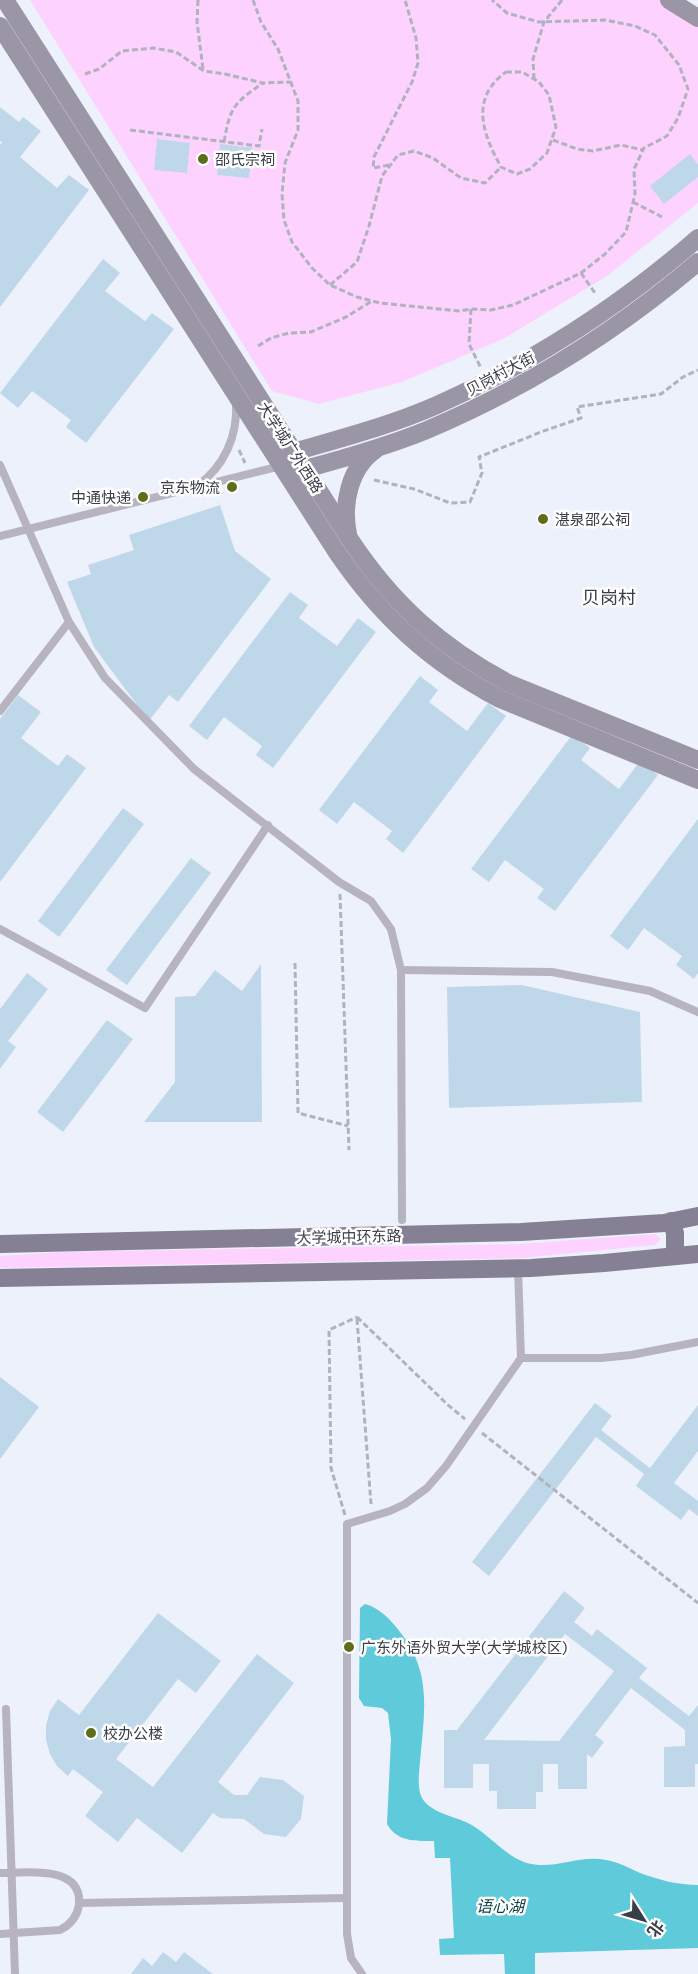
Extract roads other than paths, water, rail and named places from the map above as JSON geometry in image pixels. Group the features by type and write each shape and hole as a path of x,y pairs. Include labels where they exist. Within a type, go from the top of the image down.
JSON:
{"main road":[{"name":"大学城广外西路","path":"5,0 368,567 404,608 430,632 465,658 508,682 698,760"},
{"path":"669,0 698,18"},
{"name":"大学城广外西路","path":"0,26 354,578 392,621 440,663 500,699 698,780"},
{"name":"贝岗村大街","path":"294,452 408,416 469,390 503,372 594,319 667,266 698,238"},
{"name":"贝岗村大街","path":"282,466 305,469 378,448 426,430 509,392 630,318 698,262"},
{"path":"351,541 345,516 351,485 366,458 378,448"},
{"path":"282,466 294,452"},
{"name":"大学城中环东路","path":"0,1244 531,1232 671,1221 698,1216"},
{"path":"671,1221 675,1233 675,1256"},
{"path":"0,1278 518,1268 571,1266 698,1254"}],"lane":[{"path":"192,489 212,474 229,448 236,414 230,385"},
{"path":"0,465 69,622 105,678 194,769 339,882 371,901 391,929 401,970 402,1220"},
{"name":"贝岗村大街","path":"0,536 282,466"},
{"path":"0,711 69,622"},
{"path":"0,929 145,1008 268,825"},
{"path":"401,970 552,972 650,991 698,1012"},
{"path":"362,1974 354,1964 349,1951 346,1898 347,1524 405,1504 427,1488 446,1466 521,1358 518,1268"},
{"path":"521,1358 601,1358 698,1342"},
{"path":"6,1709 15,1974"},
{"path":"0,1873 61,1875 75,1888 79,1903 74,1919 64,1928 55,1931 0,1934"},
{"path":"79,1903 346,1898"}],"water":[{"name":"语心湖","path":"365,1604 380,1611 393,1623 418,1663 424,1694 419,1786 420,1794 426,1803 436,1810 475,1827 509,1854 528,1863 548,1865 597,1859 615,1862 661,1880 698,1885 698,1948 535,1953 535,1974 505,1974 504,1954 440,1955 439,1939 454,1938 450,1858 435,1858 434,1841 401,1837 387,1824 391,1739 388,1713 382,1708 364,1706 359,1698 360,1608"}],"place":[{"name":"邵氏宗祠","path":"203,159"},
{"name":"京东物流","path":"232,487"},
{"name":"中通快递","path":"143,497"},
{"name":"湛泉邵公祠","path":"543,519"},
{"name":"广东外语外贸大学(大学城校区)","path":"349,1647"},
{"name":"校办公楼","path":"91,1733"}],"district":[{"name":"贝岗村","path":"609,597"}]}
